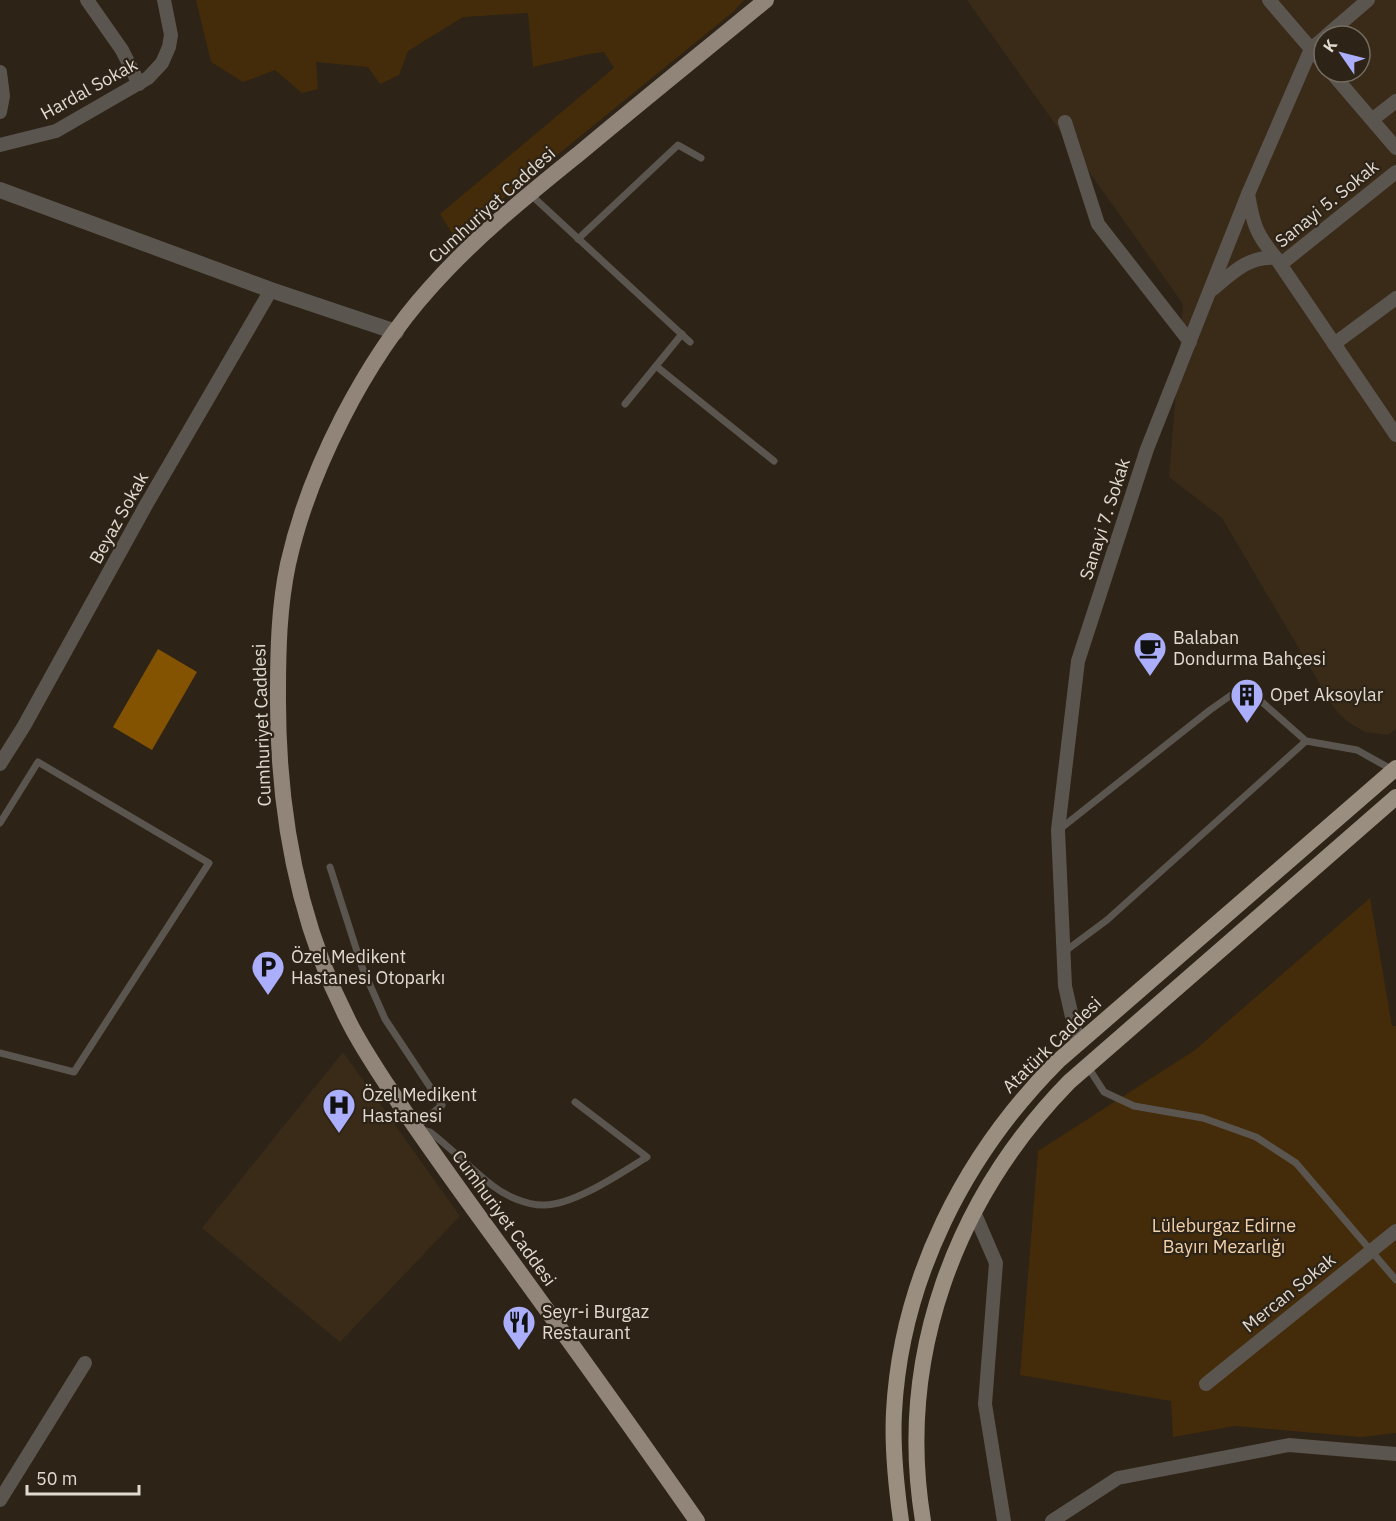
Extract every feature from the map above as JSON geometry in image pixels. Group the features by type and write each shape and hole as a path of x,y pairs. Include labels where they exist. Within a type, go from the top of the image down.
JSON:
{"highway":[{"name":"Atatürk Caddesi","path":"901,1521 894,1445 896,1390 910,1316 926,1265 947,1214 975,1163 1034,1085 1078,1043 1395,770"},
{"path":"923,1521 916,1442 920,1384 928,1331 948,1271 989,1183 1025,1130 1046,1105 1087,1065 1396,797"}],"main road":[{"name":"Cumhuriyet Caddesi","path":"698,1521 415,1128 351,1025 316,941 303,902 287,838 278,728 278,639 288,564 309,495 342,420 364,380 427,291 490,227 766,0"}],"street":[{"path":"87,0 123,50 139,84"},
{"name":"Hardal Sokak","path":"0,145 56,131 148,78 162,63 169,47 171,35 164,0"},
{"path":"1269,0 1311,49"},
{"name":"Sanayi 7. Sokak","path":"1340,24 1368,0"},
{"name":"Sanayi 7. Sokak","path":"1078,1043 1065,986 1058,830 1078,661 1147,449 1248,194 1311,49"},
{"path":"0,72 3,96 0,112"},
{"path":"1342,84 1396,148"},
{"path":"1373,119 1396,101"},
{"path":"1065,122 1098,224 1190,342"},
{"name":"Sanayi 5. Sokak","path":"1278,261 1396,172"},
{"path":"0,190 271,290 396,332"},
{"path":"1248,194 1253,224 1262,242 1278,261 1396,435"},
{"path":"1211,290 1250,261 1264,256 1278,261"},
{"name":"Beyaz Sokak","path":"0,764 24,726 146,506 271,290"},
{"path":"1334,344 1396,298"},
{"path":"974,1212 996,1263 985,1404 1004,1521"},
{"name":"Mercan Sokak","path":"1206,1384 1396,1231"},
{"path":"0,1500 85,1363"},
{"path":"1052,1521 1118,1478 1152,1471 1289,1445 1396,1454"}],"lane":[{"path":"578,239 678,145 701,158"},
{"path":"530,194 690,342"},
{"path":"625,404 682,334"},
{"path":"656,366 774,461"},
{"path":"1058,830 1210,710 1244,686 1306,741 1356,750 1395,770"},
{"path":"1063,953 1107,920 1306,741"},
{"path":"0,823 38,762 209,863 75,1072 0,1053"},
{"path":"330,867 362,968 386,1018 442,1105 415,1128"},
{"path":"1087,1065 1104,1092 1134,1106 1203,1118 1256,1137 1296,1163 1396,1280"},
{"path":"415,1128 430,1132 494,1187 510,1197 544,1206 572,1199 607,1182 647,1157 575,1102"}],"shaded area":[{"path":"967,0 1396,0 1396,729 1388,735 1365,732 1348,722 1334,708 1222,518 1169,477 1183,304"},
{"path":"158,649 197,672 152,750 113,727"},
{"name":"Özel Medikent Hastanesi","path":"343,1052 460,1216 340,1342 202,1228"}],"green space":[{"path":"196,0 744,0 733,12 455,238 440,214 614,68 604,52 533,67 528,13 463,17 408,51 399,75 380,84 368,67 316,62 318,89 302,93 275,70 243,82 211,62"},
{"name":"Lüleburgaz Edirne Bayırı Mezarlığı","path":"1370,898 1392,1026 1396,1026 1396,1433 1361,1437 1235,1426 1173,1437 1171,1401 1020,1375 1038,1151 1195,1050"}],"place":[{"name":"Balaban Dondurma Bahçesi","path":"1150,677"},
{"name":"Opet Aksoylar","path":"1247,724"},
{"name":"Özel Medikent Hastanesi Otoparkı","path":"268,996"},
{"name":"Özel Medikent Hastanesi","path":"339,1134"},
{"name":"Seyr-i Burgaz Restaurant","path":"519,1351"}]}
